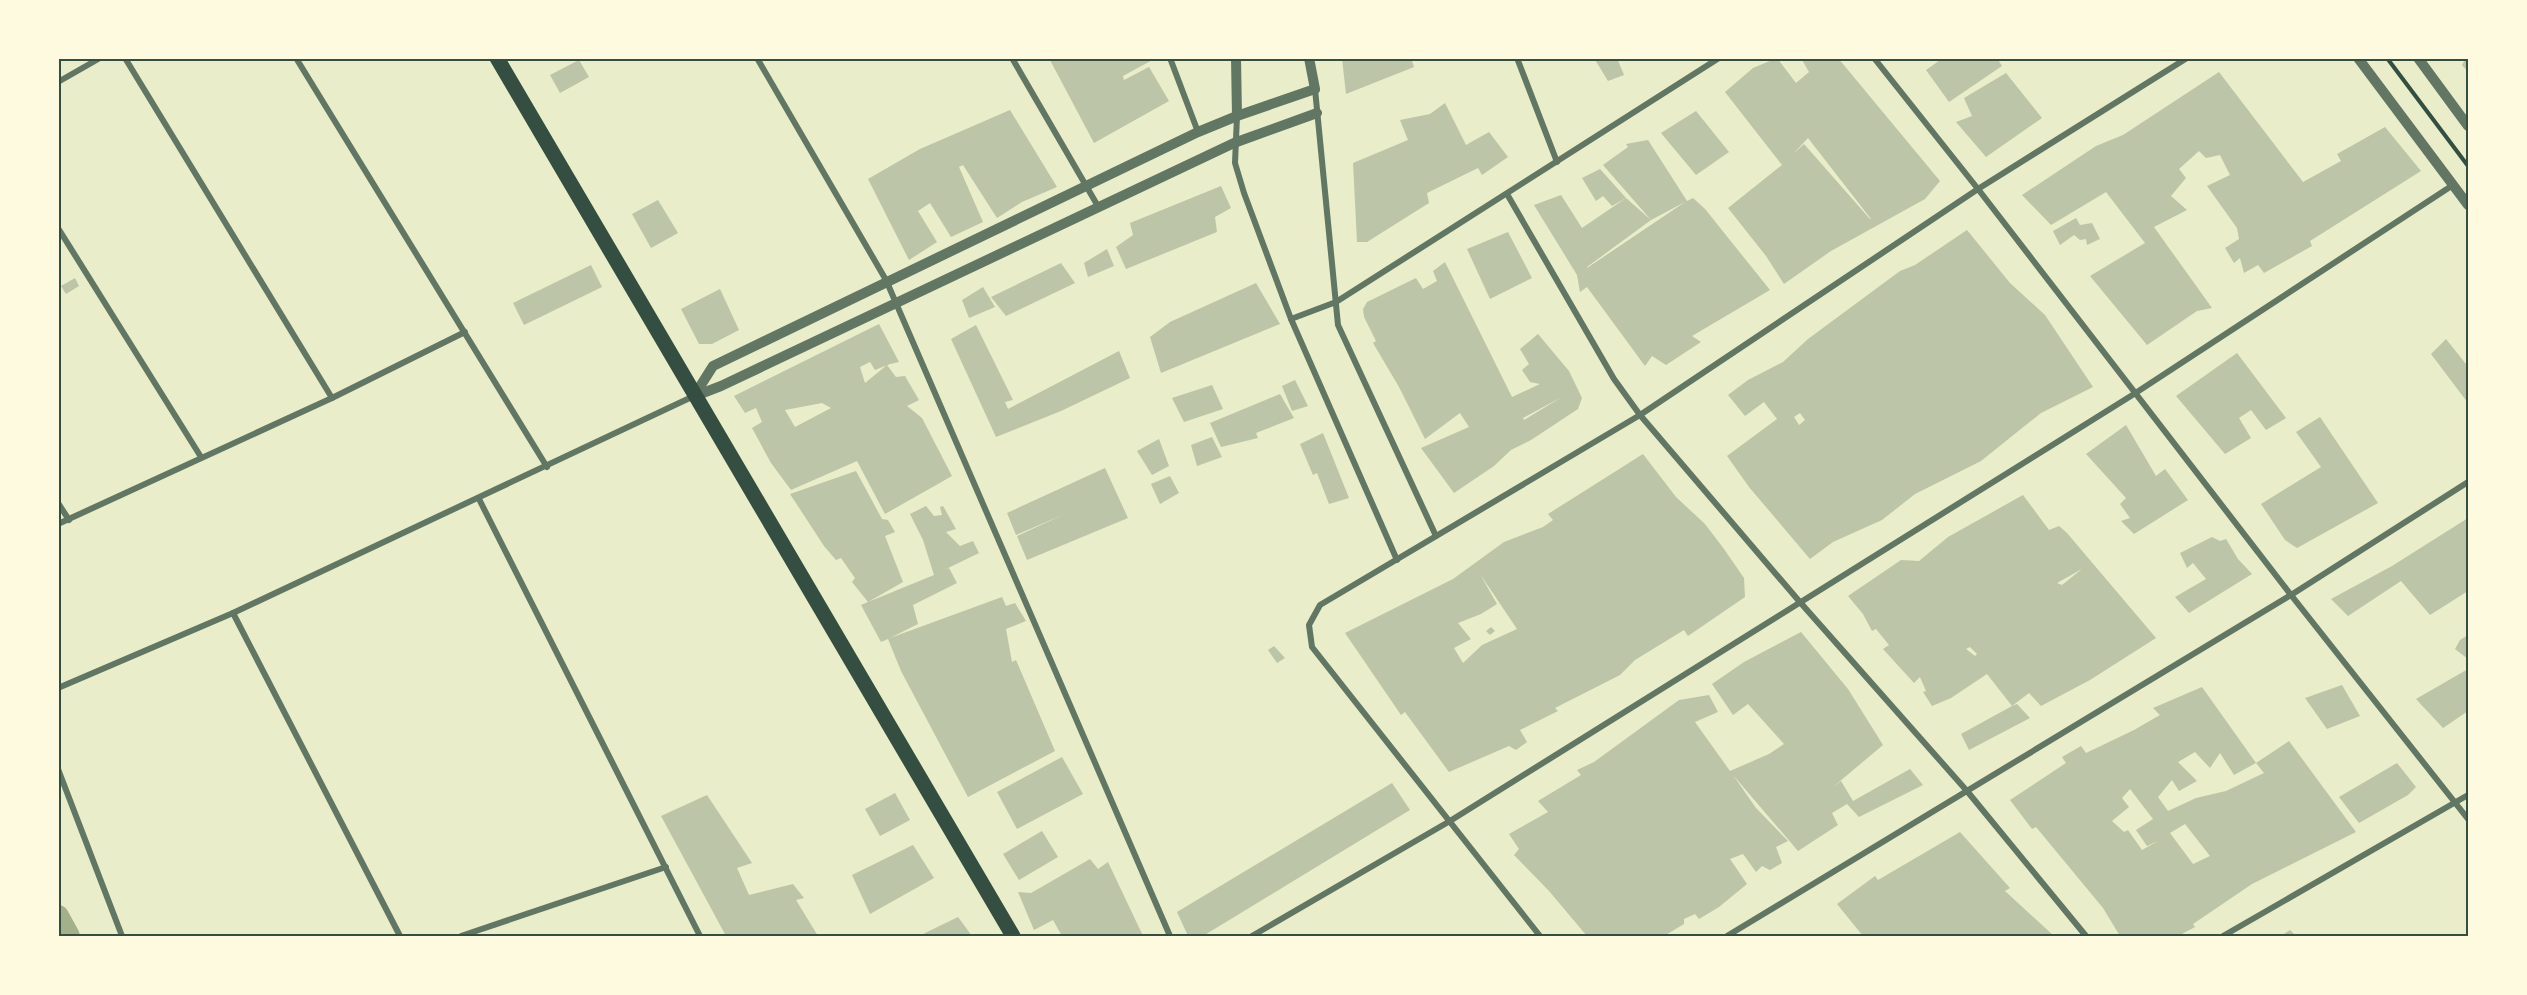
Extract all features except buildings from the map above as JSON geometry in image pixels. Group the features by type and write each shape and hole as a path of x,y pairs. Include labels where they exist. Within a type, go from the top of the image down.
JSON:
{"main road":[{"path":"497,58 1012,936"}],"street":[{"path":"58,82 100,58"},
{"path":"125,58 332,398"},
{"path":"296,58 547,467"},
{"path":"757,58 886,280 1170,936"},
{"path":"1012,58 1098,208"},
{"path":"1170,58 1198,132"},
{"path":"1236,58 1235,163 1244,193 1291,319 1397,560"},
{"path":"1309,58 1315,89 1338,325 1436,536"},
{"path":"1516,58 1557,162"},
{"path":"1291,319 1336,302 1719,58"},
{"path":"1874,58 1978,189 2290,595 2454,804 2469,819"},
{"path":"1540,936 1312,647 1309,625 1320,605 1640,415 1978,189 2187,58"},
{"path":"2358,58 2469,205"},
{"path":"2418,58 2469,126"},
{"path":"694,396 713,366 886,280 1198,132 1315,89"},
{"path":"58,688 233,613 479,499 1234,143 1317,113"},
{"path":"1251,936 1450,821 1799,601 2134,394 2453,185"},
{"path":"1507,194 1614,379 1640,415 1799,601 1967,791 2086,936"},
{"path":"58,228 201,457"},
{"path":"58,524 332,398 465,332"},
{"path":"1726,936 2290,595 2469,482"},
{"path":"479,499 700,936"},
{"path":"58,503 69,520"},
{"path":"233,613 400,936"},
{"path":"58,769 123,936"},
{"path":"2223,936 2469,795"},
{"path":"460,936 666,867"}],"path":[{"path":"2387,58 2469,166"}],"waterway":[{"path":"58,916 69,936"}]}
